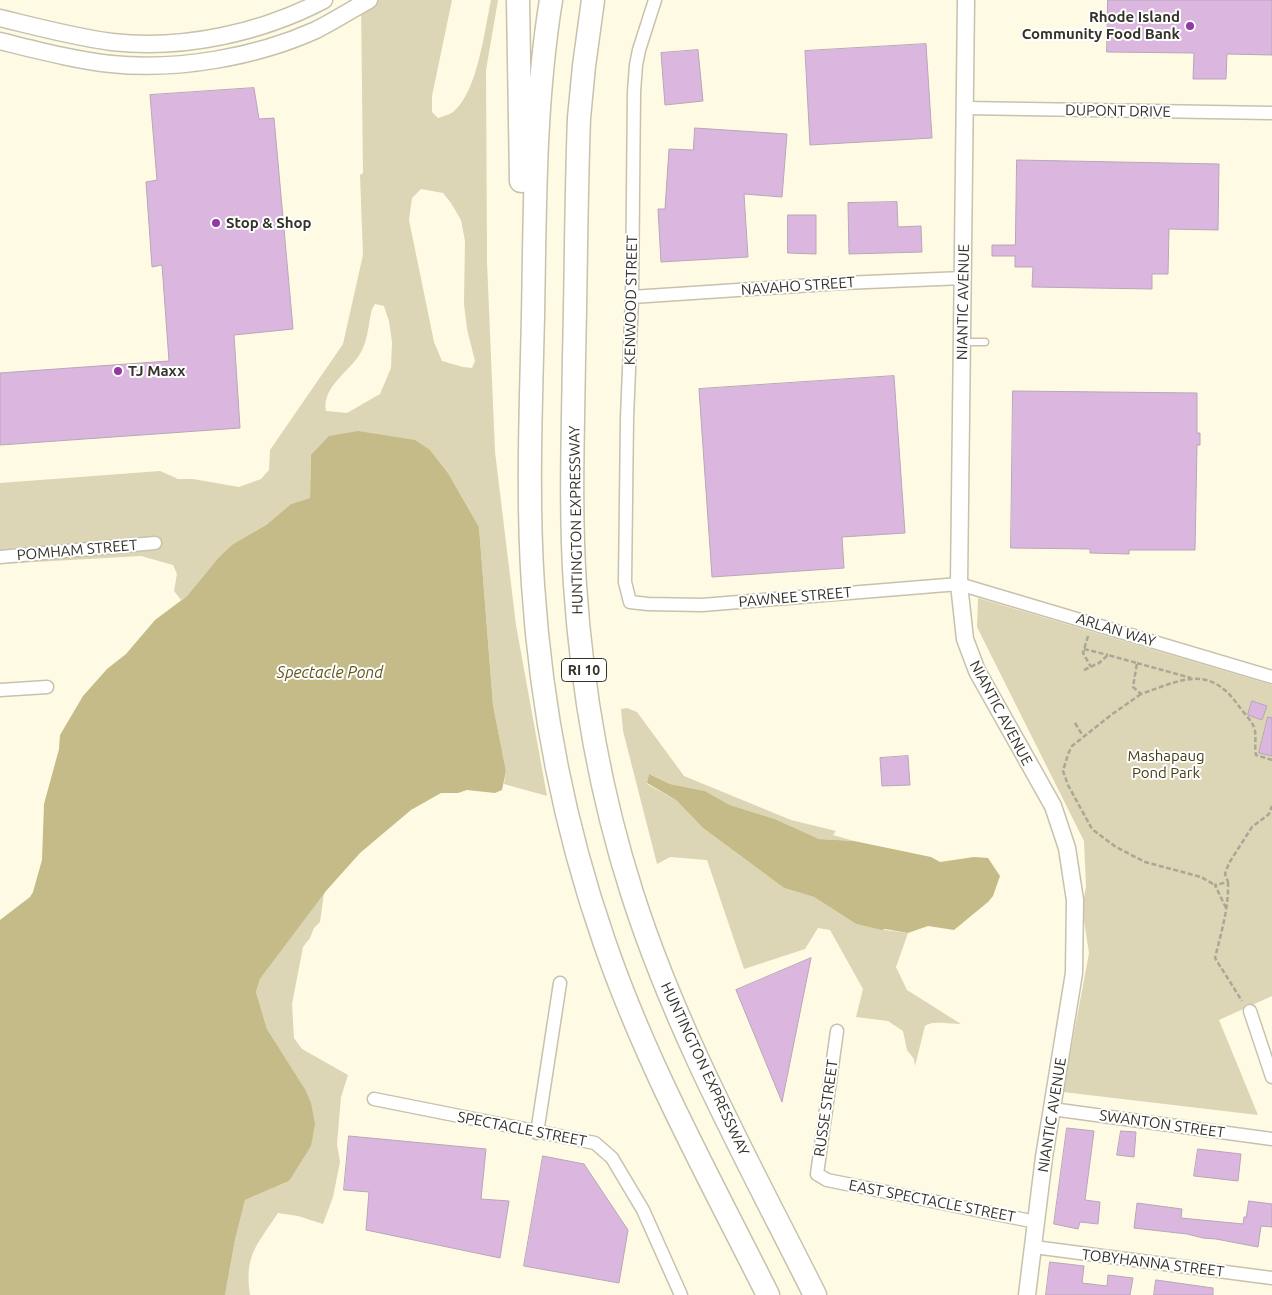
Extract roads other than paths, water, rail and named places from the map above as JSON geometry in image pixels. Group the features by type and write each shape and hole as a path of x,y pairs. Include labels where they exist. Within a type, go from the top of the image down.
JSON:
{"highway":[{"path":"518,0 522,220 532,347"},
{"name":"RI 10","path":"551,0 542,69 538,121 532,347 531,531 537,636 551,738 573,839 604,940 641,1037 768,1295"},
{"name":"HUNTINGTON EXPRESSWAY","path":"592,0 584,66 579,135 573,481 575,586 586,688 594,740 604,790 620,850 646,933 666,988 705,1076 815,1295"}],"street":[{"path":"0,18 89,38 122,42 164,42 208,38 243,31 294,14 324,0"},
{"path":"0,41 64,56 113,64 149,66 176,64 226,57 276,44 314,30 369,0"},
{"name":"KENWOOD STREET","path":"630,602 625,582 632,297 632,173 636,65 655,0"},
{"name":"NIANTIC AVENUE","path":"966,0 959,584 965,639 976,672 1053,806 1067,848 1075,900 1074,973 1052,1109 1027,1295"},
{"name":"DUPONT DRIVE","path":"964,108 1272,113"},
{"name":"NAVAHO STREET","path":"632,297 843,283 963,278"},
{"name":"POMHAM STREET","path":"0,557 155,543"},
{"name":"PAWNEE STREET","path":"630,602 702,605 959,584"},
{"name":"ARLAN WAY","path":"959,584 1272,677"},
{"path":"0,690 47,687"},
{"path":"537,1132 560,984"},
{"path":"1246,1006 1272,1077"},
{"name":"RUSSE STREET","path":"827,1180 817,1174 837,1031"},
{"name":"SPECTACLE STREET","path":"374,1099 595,1143 612,1158 639,1204 681,1295"},
{"name":"SWANTON STREET","path":"1052,1109 1272,1139"},
{"name":"EAST SPECTACLE STREET","path":"827,1180 1036,1222"},
{"name":"TOBYHANNA STREET","path":"1034,1247 1272,1278"}],"lane":[{"path":"963,342 985,342"}],"water":[{"name":"Spectacle Pond","path":"358,431 415,440 430,450 448,473 479,527 493,705 506,771 502,790 495,793 467,790 458,793 441,793 411,810 360,853 326,891 260,979 256,992 267,1029 305,1089 311,1103 315,1124 311,1146 289,1181 245,1200 235,1240 225,1295 0,1295 0,920 30,897 33,892 42,860 44,804 59,749 60,735 83,696 107,669 126,654 155,620 187,596 219,557 233,544 266,525 291,504 310,498 311,455 329,436"},
{"path":"649,774 670,784 705,791 730,805 775,819 819,839 854,841 931,857 940,862 974,857 988,858 1000,876 993,896 988,902 954,930 928,926 908,933 856,924 814,897 784,888 703,828 676,800 647,783"}],"place":[{"name":"Rhode Island Community Food Bank","path":"1190,26"},
{"name":"Stop & Shop","path":"216,223"},
{"name":"TJ Maxx","path":"118,371"}],"park label":[{"name":"Mashapaug Pond Park","path":"1166,764"}]}
